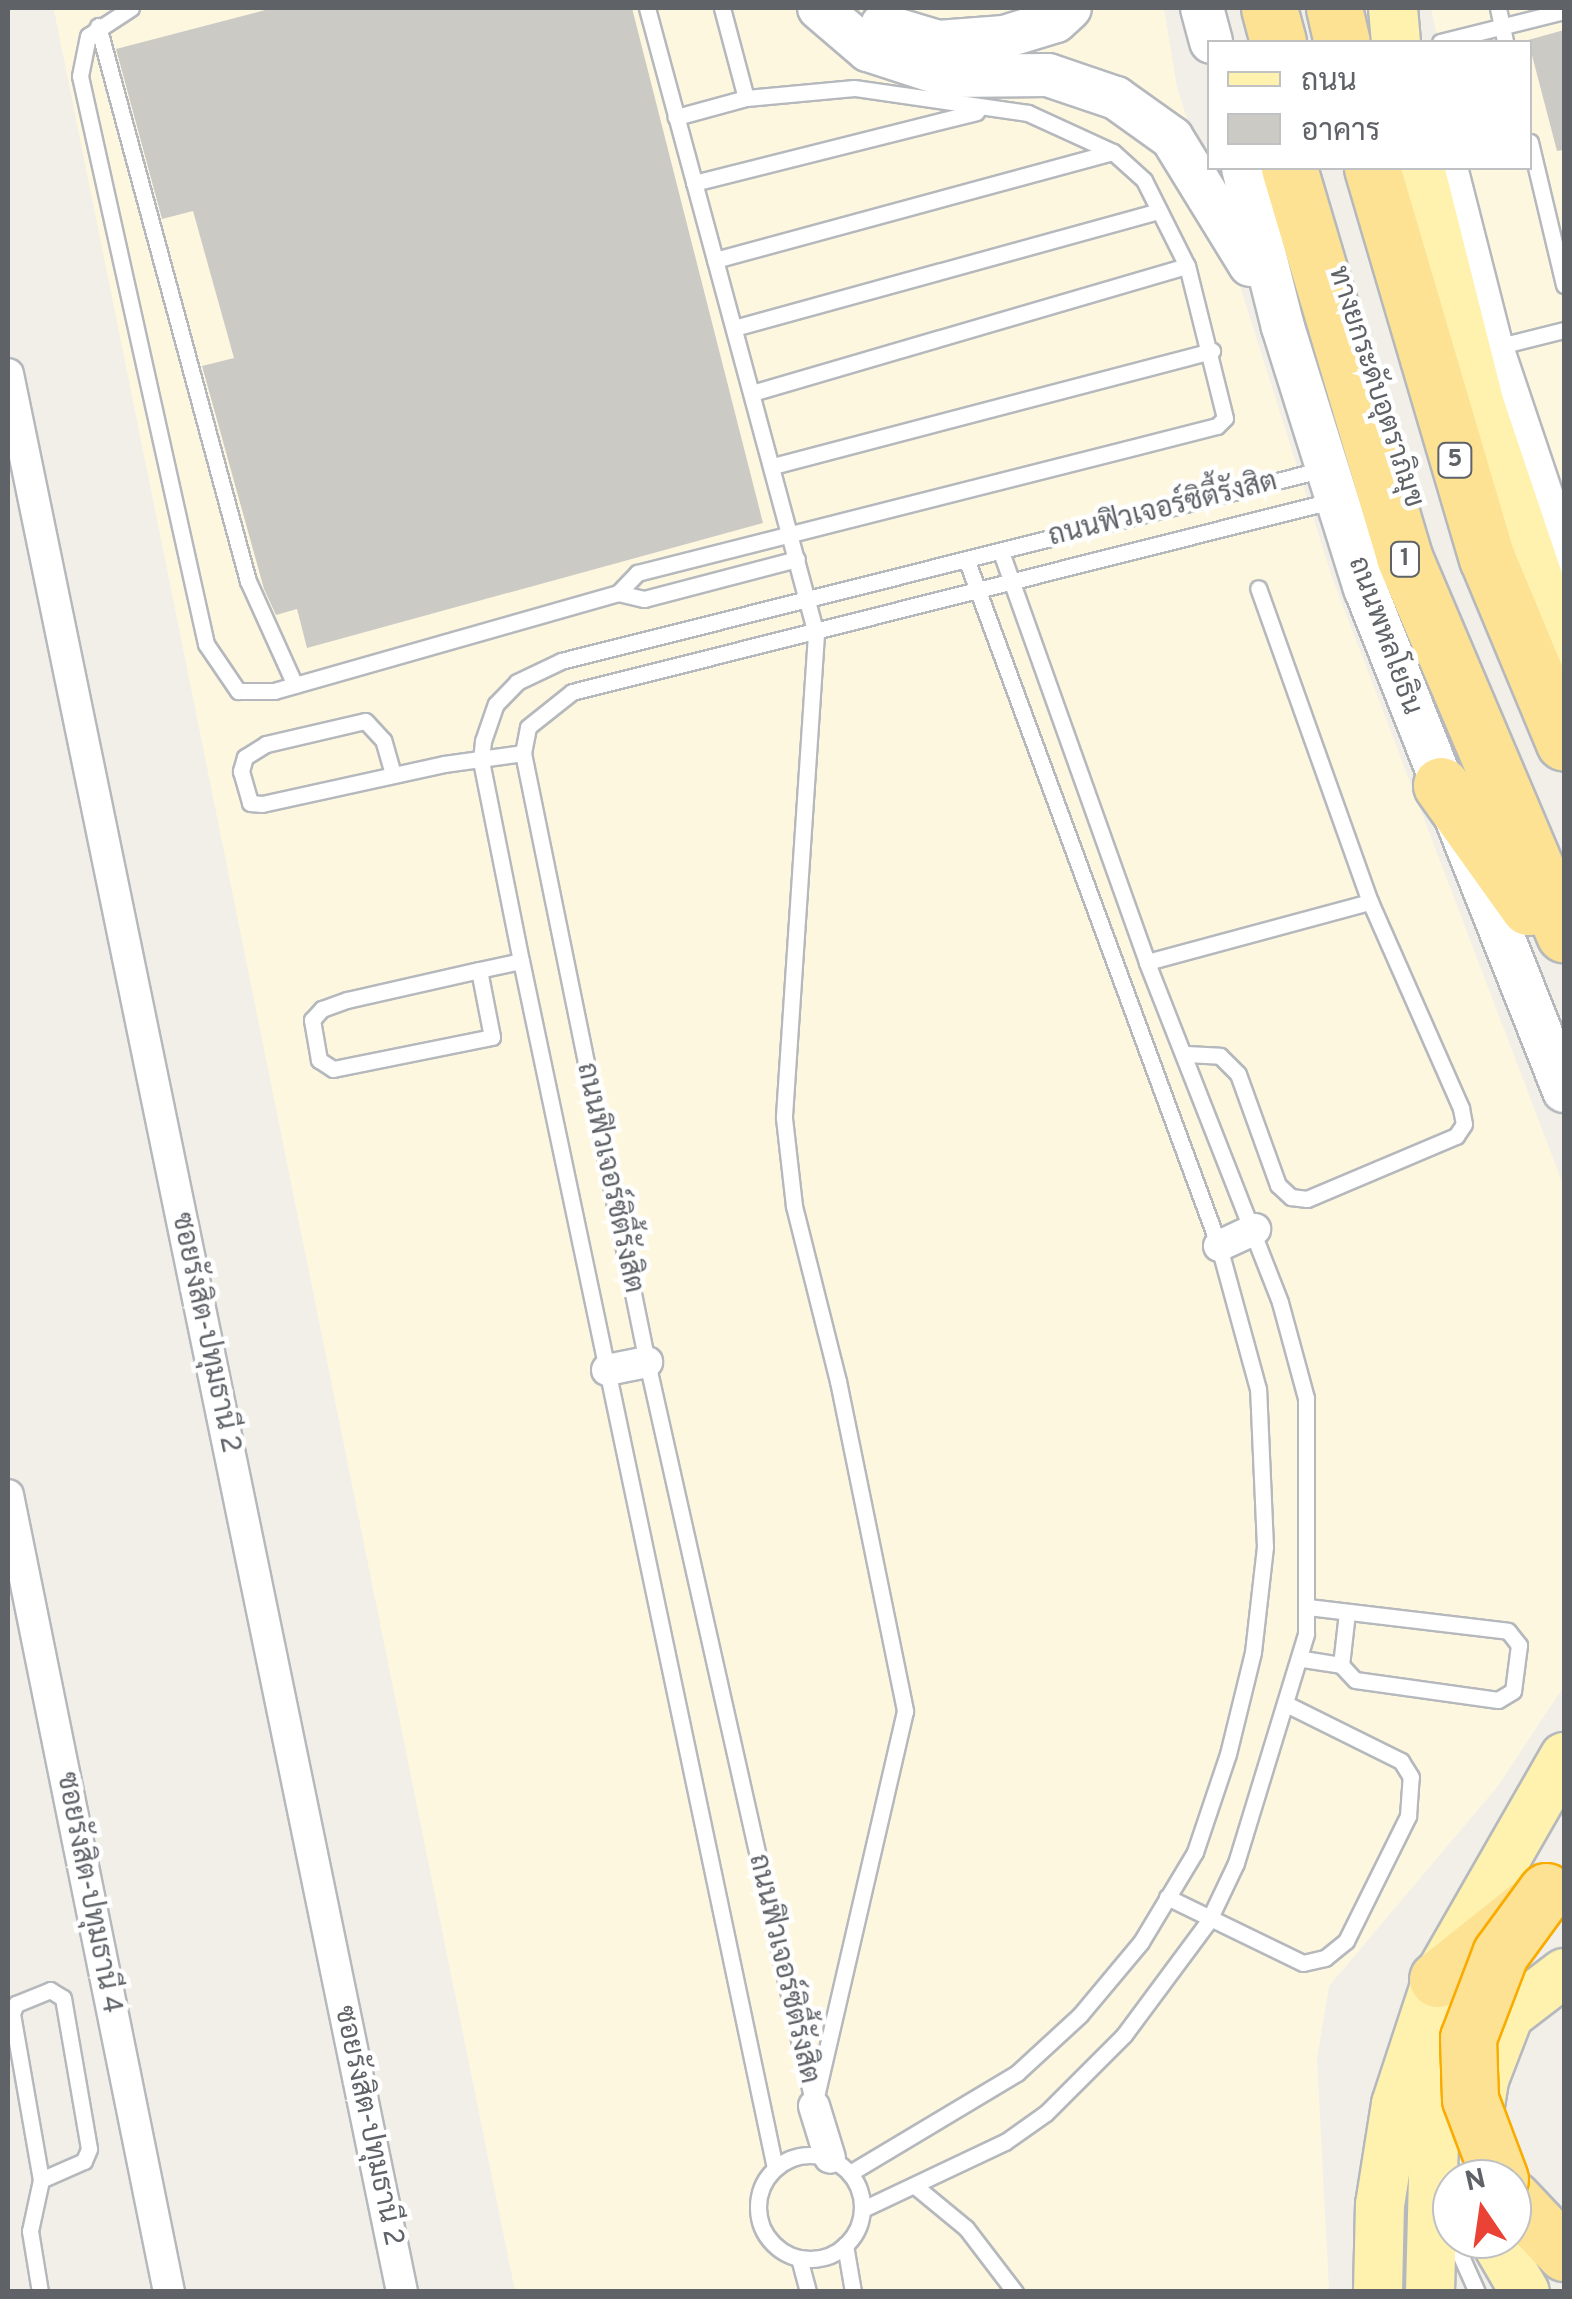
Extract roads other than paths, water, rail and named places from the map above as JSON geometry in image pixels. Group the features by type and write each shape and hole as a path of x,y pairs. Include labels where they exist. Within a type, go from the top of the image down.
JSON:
{"highway":[{"path":"1252,8 1260,40"},
{"path":"1269,8 1277,40"},
{"path":"1334,8 1342,40"},
{"path":"1359,8 1367,40"},
{"name":"ถนนพหลโยธิน","path":"1290,170 1404,557 1494,772 1559,948"},
{"name":"ทางยกระดับอุตราภิมุข","path":"1311,170 1436,576 1564,880"},
{"name":"ทางยกระดับอุตราภิมุข","path":"1373,170 1486,558 1564,743"},
{"path":"1397,170 1500,545 1564,709"},
{"path":"1441,785 1559,948"},
{"path":"1437,1979 1558,1890"},
{"path":"1492,2159 1470,2099 1468,2038 1500,1954 1558,1890"},
{"path":"1532,2220 1564,2254"}],"main road":[{"path":"819,8 868,50 1048,75 1116,98 1172,138 1213,196 1283,327"},
{"path":"858,8 873,23 943,59 1056,21 1070,8"},
{"path":"1202,8 1210,40"},
{"path":"1392,8 1396,40"},
{"path":"1412,8 1418,40"},
{"name":"ถนนพหลโยธิน","path":"1244,170 1283,327 1330,485 1441,785 1564,1091"},
{"path":"1421,170 1480,405 1564,654"},
{"path":"1447,170 1492,348 1551,488 1564,562"},
{"path":"1378,2292 1380,2205 1396,2104 1437,1979 1564,1757"},
{"path":"1430,2292 1435,2100 1456,2034 1558,1890"},
{"path":"1475,2159 1484,2080 1510,2015 1564,1973"},
{"path":"1506,2259 1525,2292"}],"street":[{"name":"ซอยรังสิต-ปทุมธานี 2","path":"8,374 402,2292"},
{"path":"1219,1246 1255,1229"},
{"path":"607,1370 647,1362"},
{"name":"ซอยรังสิต-ปทุมธานี 4","path":"8,1495 169,2292"},
{"path":"814,2106 840,2166"}],"lane":[{"path":"131,8 98,26 82,49 80,76 206,644 238,691 295,686 618,593 644,599 797,559"},
{"path":"646,8 792,532 816,634"},
{"path":"722,8 746,98"},
{"path":"1498,8 1503,35"},
{"path":"1458,40 1503,35 1564,11"},
{"path":"98,26 248,581 295,686"},
{"path":"618,593 637,573 1217,426 1225,409 1188,266 1144,180 1113,152 1028,113 854,88 746,98 676,117"},
{"path":"694,184 989,108"},
{"path":"1532,150 1564,285"},
{"path":"715,260 1113,152"},
{"path":"734,328 1159,211"},
{"path":"752,393 1188,266"},
{"path":"1492,348 1564,330"},
{"path":"773,466 1212,351"},
{"name":"ถนนฟิวเจอร์ซิตี้รังสิต","path":"775,2168 481,760 496,704 517,682 561,661 1000,552 1330,485"},
{"name":"ถนนฟิวเจอร์ซิตี้รังสิต","path":"814,2106 647,1362 522,754 528,727 572,692 976,592 1330,485"},
{"path":"854,2292 845,2245 862,2209 973,2162 1046,2113 1124,2035 1208,1922 1236,1863 1303,1659 1308,1606 1306,1398 1255,1229 1146,962 1000,552"},
{"path":"845,2245 815,2259 799,2258 774,2244 759,2220 760,2192 775,2168 801,2155 840,2166 1017,2073 1080,2015 1141,1942 1195,1852 1228,1754 1253,1652 1265,1547 1258,1389 1219,1246 966,561"},
{"path":"1186,1054 1220,1056 1238,1074 1278,1185 1291,1197 1307,1199 1456,1136 1464,1124 1461,1108 1370,902 1258,588"},
{"name":"ถนนฟิวเจอร์ซิตี้รังสิต","path":"814,2106 905,1711 843,1400 794,1206 784,1118 816,634"},
{"path":"393,774 383,740 365,721 266,744 246,757 240,772 250,804 262,804 393,774 522,754"},
{"path":"1146,962 1370,902"},
{"path":"479,970 492,1037 334,1069 319,1060 312,1020 322,1009 479,970 521,961"},
{"path":"1303,1659 1340,1665 1355,1680 1498,1700 1513,1691 1519,1645 1508,1630 1308,1606"},
{"path":"1340,1665 1347,1612"},
{"path":"1168,1897 1208,1922 1303,1963 1325,1958 1346,1941 1408,1816 1414,1792 1401,1761 1288,1705"},
{"path":"40,2292 30,2232 41,2180 12,2013 16,2004 50,1990 63,1998 88,2148 76,2166 41,2180"},
{"path":"840,2166 862,2209"},
{"path":"1430,2177 1477,2292"},
{"path":"915,2186 966,2228 1015,2292"},
{"path":"799,2258 808,2292"}]}
